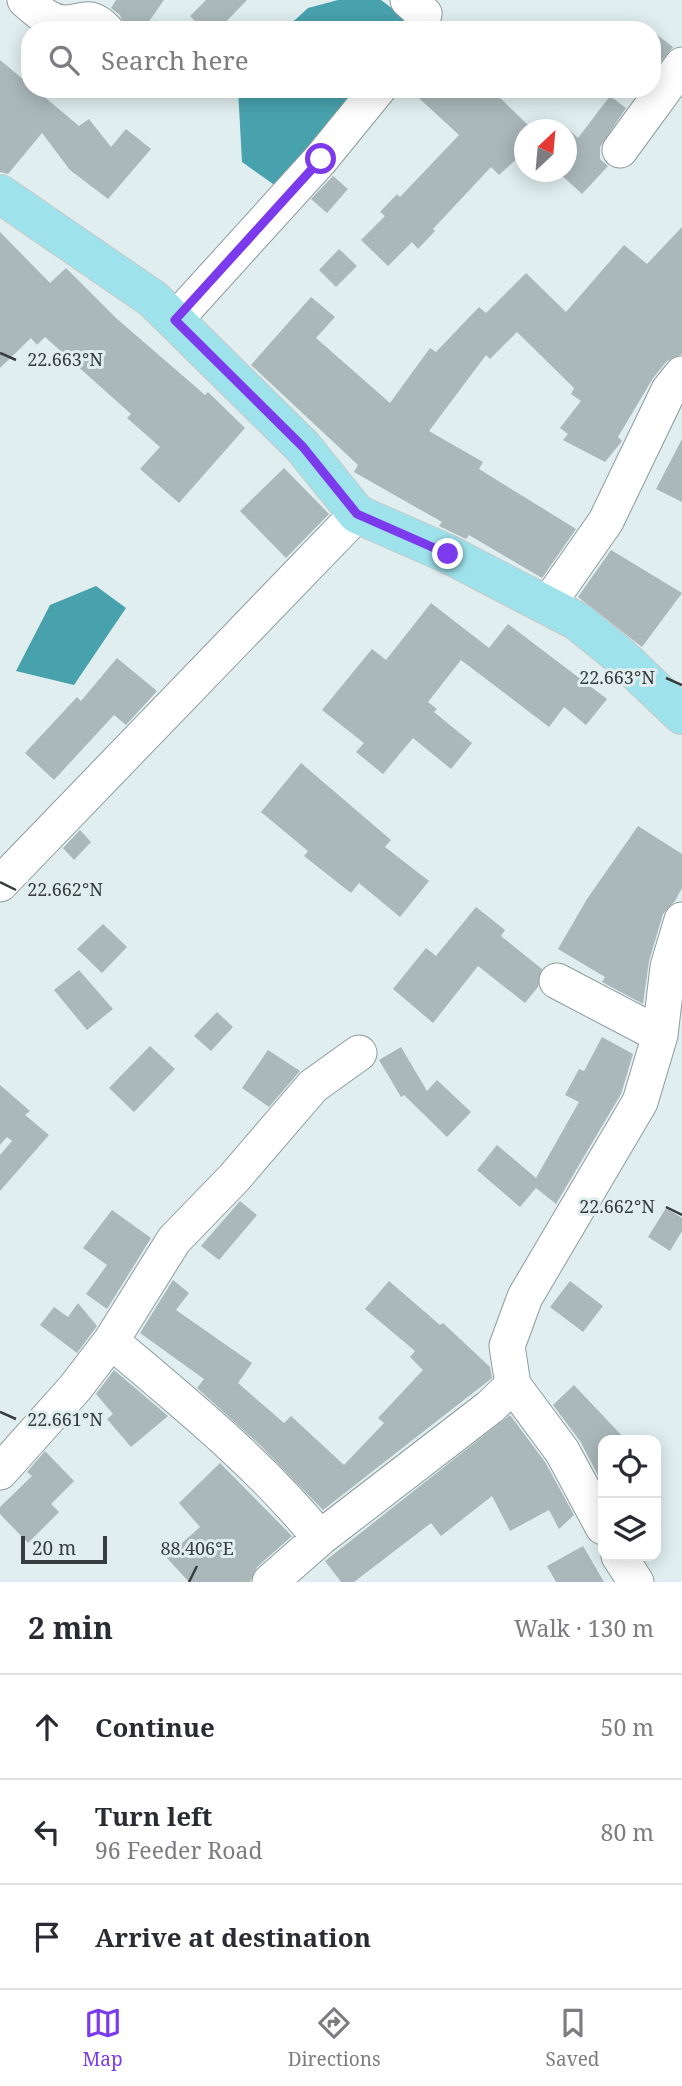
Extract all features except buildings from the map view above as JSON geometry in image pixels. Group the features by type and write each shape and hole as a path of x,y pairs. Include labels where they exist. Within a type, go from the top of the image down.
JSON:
{"main road":[{"path":"0,194 117,277 132,283 175,320 303,447 357,514 448,554 577,621 619,654 682,715"}],"street":[{"path":"25,0 45,18 58,21"},
{"path":"408,0 424,14 422,21"},
{"path":"72,21 81,18 97,21"},
{"path":"661,94 682,65"},
{"path":"175,320 321,159 371,98"},
{"path":"620,150 658,98"},
{"path":"548,604 606,521 669,390 682,374"},
{"path":"3,874 357,514"},
{"path":"598,1518 562,1451 513,1385 507,1346 525,1297 640,1102 660,1035 668,967 682,920"},
{"path":"557,981 660,1035"},
{"path":"0,1472 75,1388 111,1341 174,1240 234,1178 313,1086 359,1053"},
{"path":"111,1341 223,1436 290,1502 320,1538"},
{"path":"270,1582 320,1538 490,1407 513,1385"},
{"path":"622,1561 636,1582"}],"water":[{"path":"338,0 381,0 406,21 294,21 308,8"},
{"path":"238,98 382,98 297,201 242,162"},
{"path":"96,586 126,608 74,685 16,671 50,605"}],"route":[{"path":"321,159 175,320 303,447 357,514 448,554"}]}
